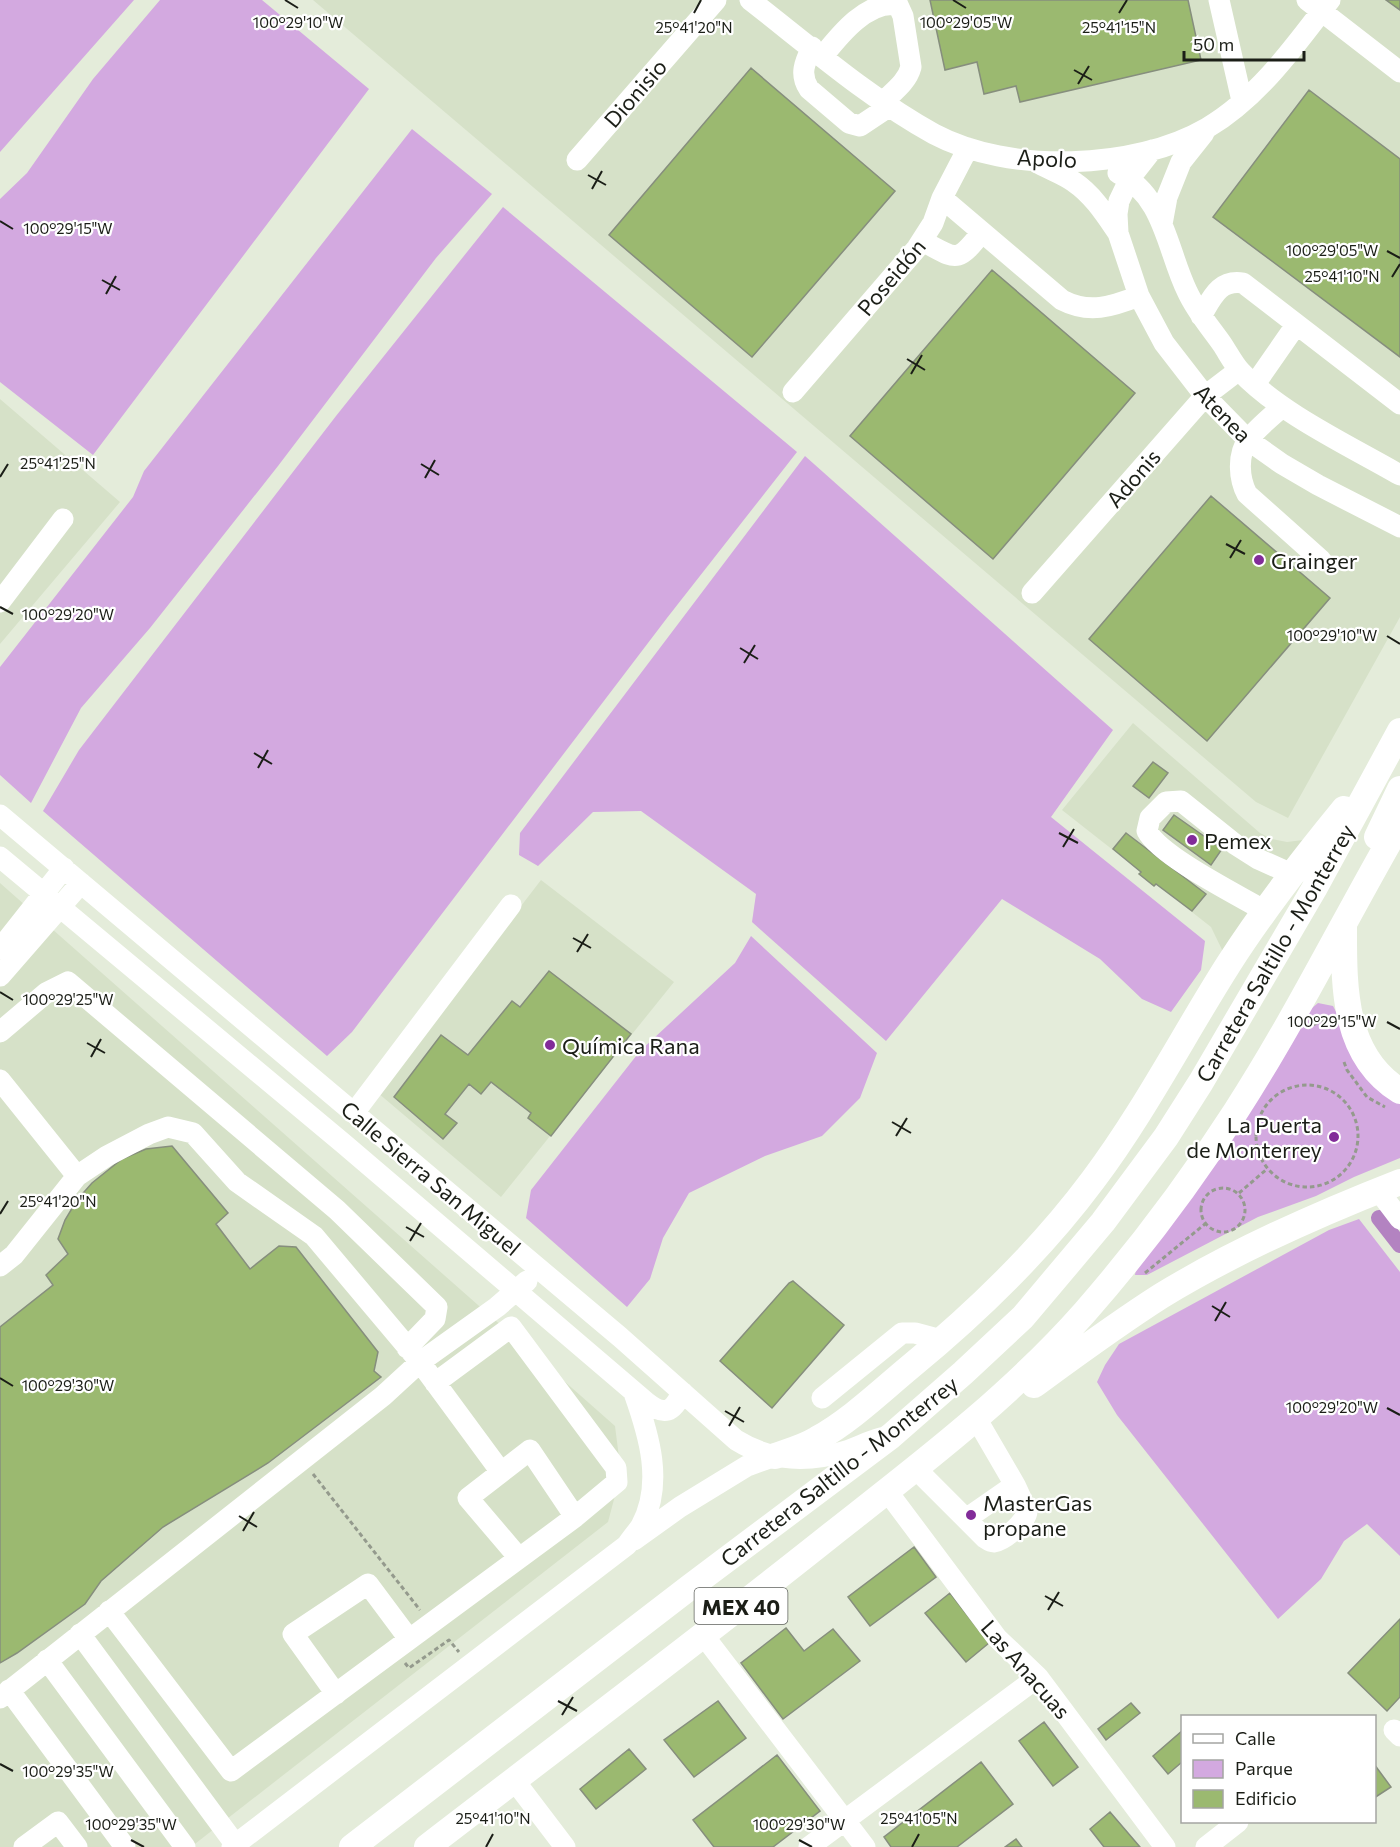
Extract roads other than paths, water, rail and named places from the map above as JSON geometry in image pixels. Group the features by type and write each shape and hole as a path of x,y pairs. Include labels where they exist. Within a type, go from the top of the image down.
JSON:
{"main road":[{"name":"Carretera Saltillo - Monterrey","path":"352,1847 690,1587 891,1436 1023,1317 1103,1222 1172,1128 1302,909 1400,731"},
{"path":"1023,1317 1058,1246 1217,983 1292,874 1385,757"},
{"path":"1360,892 1375,840 1400,789"},
{"name":"Carretera Saltillo - Monterrey","path":"427,1847 704,1636 887,1491 980,1414 1047,1354 1087,1310 1146,1238 1236,1110 1284,1031 1400,823"},
{"path":"1344,920 1344,976 1349,1021 1366,1059 1390,1086 1397,1102"},
{"path":"775,1456 828,1433 941,1340 1017,1271 1094,1179 1127,1131"},
{"path":"980,1414 1031,1387 1163,1295 1305,1221 1389,1186"}],"street":[{"name":"Dionisio","path":"577,160 716,0"},
{"name":"Apolo","path":"750,0 886,104 935,134 968,148 1033,161 1087,160 1152,150 1177,143 1208,127 1242,101 1273,72 1319,4"},
{"path":"887,0 898,4 903,16 910,67 909,75 886,104 860,126 849,123 805,83 804,64 818,52 866,4 887,0"},
{"path":"1219,0 1242,101"},
{"path":"1319,4 1400,72"},
{"name":"Atenea","path":"1162,224 1167,197 1181,162 1208,127"},
{"name":"Poseidón","path":"793,392 922,241 933,223 942,198 968,148"},
{"name":"Atenea","path":"1152,150 1130,178 1119,201 1118,232 1139,296 1164,343 1204,396 1248,440 1291,469 1400,527"},
{"name":"Atenea","path":"1087,160 1130,178 1152,204 1162,224 1177,271 1188,294 1239,370 1282,407 1400,475"},
{"name":"Atenea","path":"1033,161 1072,180 1083,188 1096,201 1118,232"},
{"path":"942,198 1051,292 1071,305 1094,309 1110,307 1139,296"},
{"path":"922,241 953,256 960,256 982,232"},
{"path":"1201,316 1216,292 1226,284 1244,283 1400,404"},
{"path":"1255,384 1296,325"},
{"name":"Adonis","path":"1032,593 1204,396 1239,370"},
{"path":"1282,407 1248,440 1241,461 1242,486 1247,494 1321,560"},
{"path":"0,602 63,519"},
{"path":"1265,911 1206,877 1157,844 1147,831 1150,818 1166,802 1181,801 1258,859 1292,874"},
{"name":"Calle Sierra San Miguel","path":"0,815 545,1273 736,1440 756,1451 792,1459 826,1457 891,1436"},
{"name":"Calle Sierra San Miguel","path":"0,857 353,1151 655,1409 664,1411 672,1409 678,1403 682,1392"},
{"path":"0,976 51,900 64,868"},
{"path":"0,949 51,900 81,883"},
{"path":"354,1113 511,905"},
{"path":"0,1032 46,993 68,982 337,1210 437,1307 422,1367"},
{"path":"0,1080 77,1176"},
{"path":"193,1133 216,1106"},
{"path":"0,1266 14,1255 77,1176 107,1156 149,1134 168,1127 193,1133 237,1182 314,1236 422,1367 501,1472"},
{"path":"1389,1186 1400,1219"},
{"path":"314,1236 337,1210"},
{"path":"125,1847 5,1694 383,1396 522,1295 545,1273"},
{"path":"109,1611 231,1771 575,1517 616,1482 616,1468 511,1327 422,1367"},
{"path":"822,1398 902,1333 915,1333 941,1340"},
{"path":"627,1545 641,1525 651,1498 652,1478 652,1452 633,1390"},
{"path":"915,1468 985,1538 992,1542 1023,1523 1028,1515 1027,1511 980,1414"},
{"path":"519,1558 468,1498 530,1450 575,1517"},
{"path":"80,1634 234,1846 627,1545 680,1507 747,1466 775,1456"},
{"path":"966,1519 1015,1485"},
{"name":"Las Anacuas","path":"887,1491 998,1638 1038,1677 1166,1847"},
{"path":"336,1694 293,1634 368,1584 410,1639"},
{"path":"704,1636 865,1847"},
{"path":"47,1660 185,1847"},
{"path":"808,1847 1038,1677"},
{"path":"514,1780 565,1847"},
{"path":"24,1847 58,1822 77,1847"},
{"path":"1206,1847 1236,1823"}],"waterway":[{"path":"1379,1218 1400,1245"}],"place":[{"name":"Grainger","path":"1259,560"},
{"name":"Pemex","path":"1192,840"},
{"name":"Química Rana","path":"550,1045"},
{"name":"La Puerta de Monterrey","path":"1334,1137"},
{"name":"MasterGas propane","path":"971,1515"}]}
